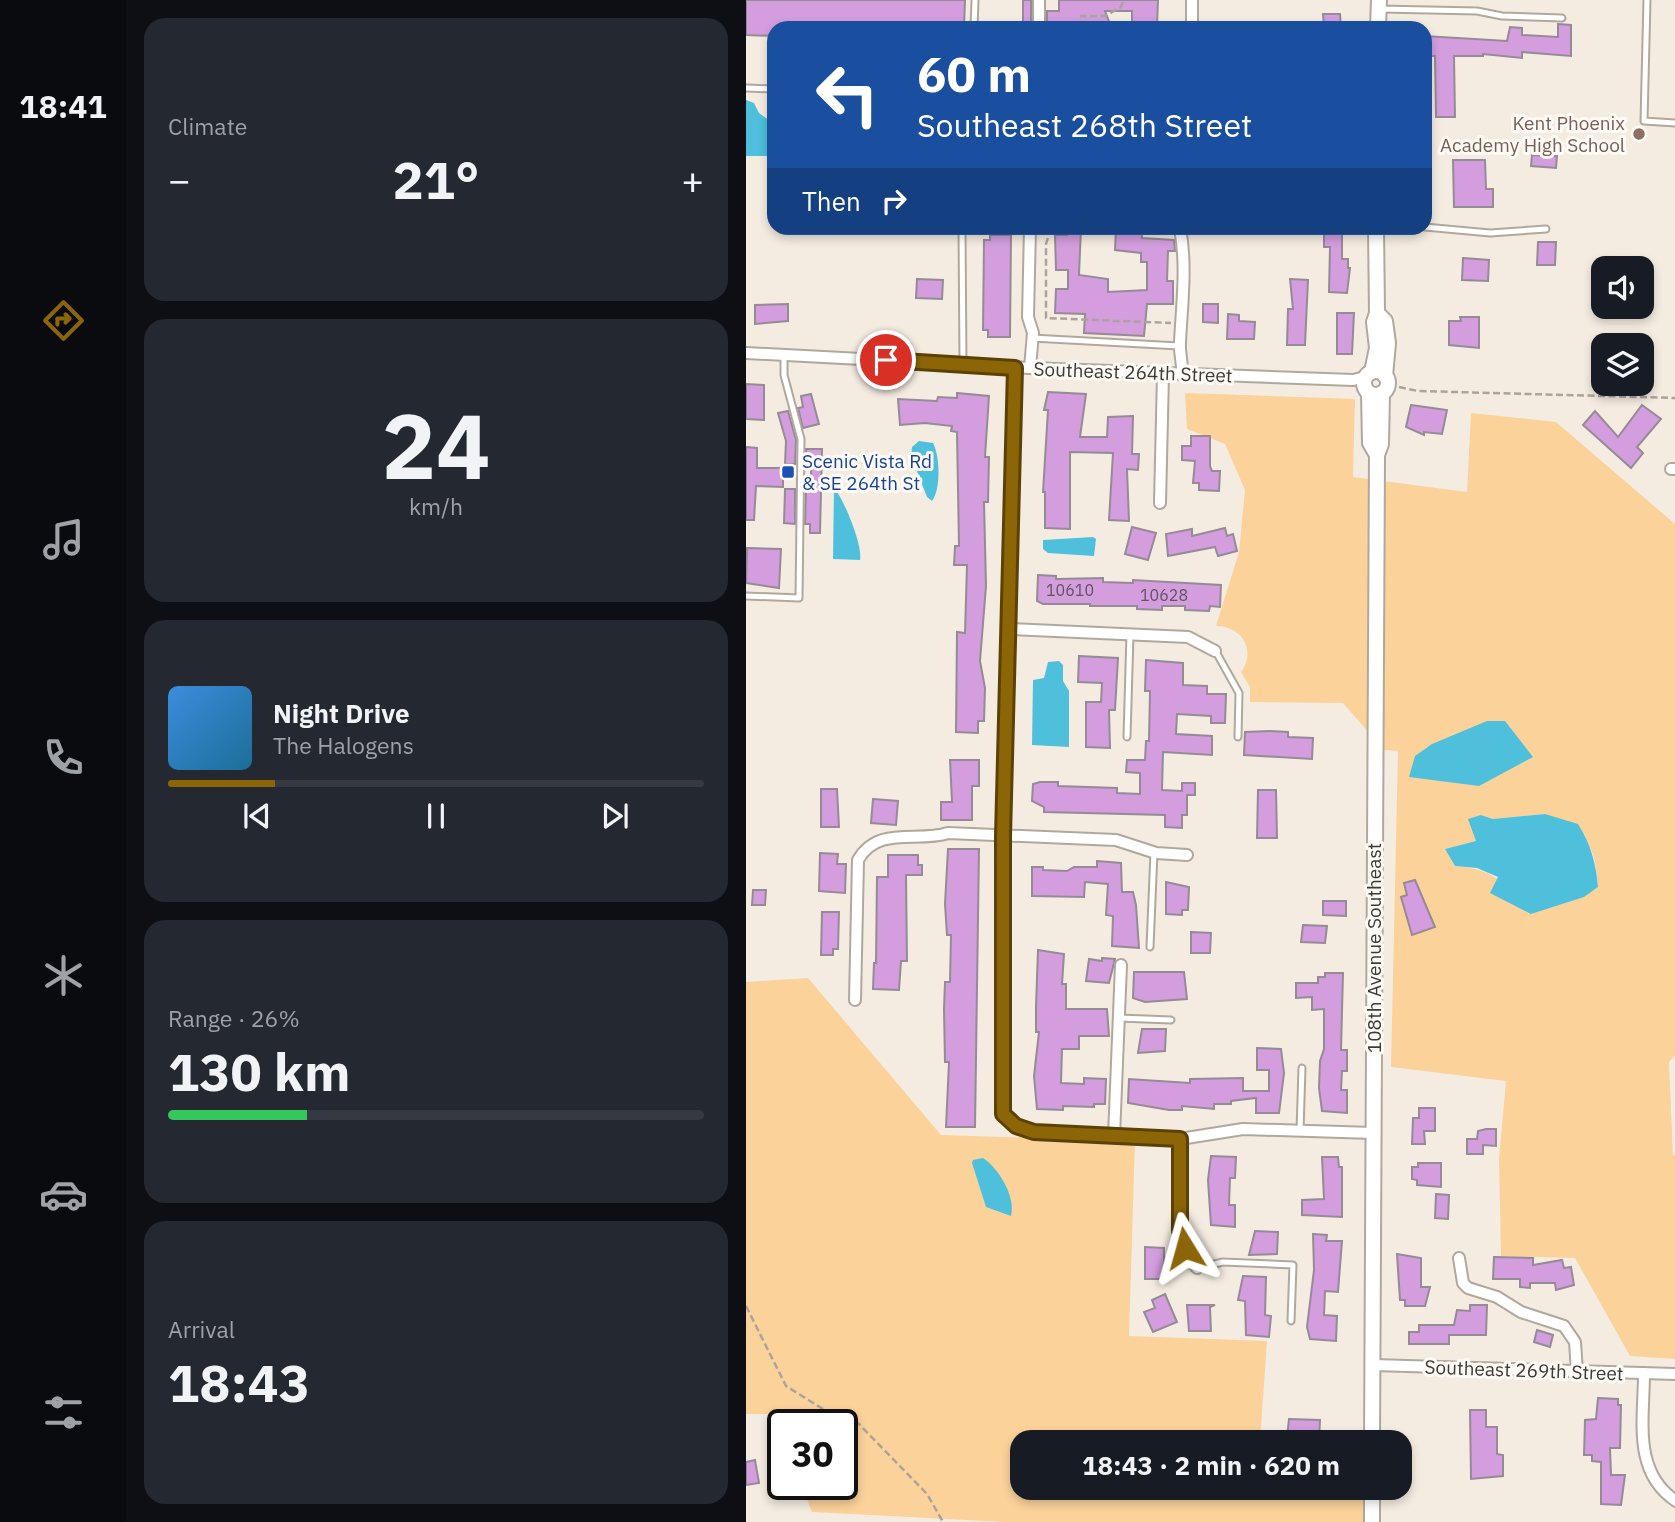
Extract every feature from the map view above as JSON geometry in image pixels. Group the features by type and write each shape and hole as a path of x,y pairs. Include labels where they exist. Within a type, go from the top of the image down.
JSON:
{"street":[{"path":"1039,0 1039,21"},
{"path":"1192,0 1192,21"},
{"path":"1030,235 1030,368"},
{"path":"1181,235 1182,324 1179,346 1182,374"},
{"name":"108th Avenue Southeast","path":"1372,1430 1377,454 1370,443 1370,383 1388,343 1385,321 1377,313 1376,235"},
{"name":"Southeast 264th Street","path":"746,353 1370,383"},
{"path":"1015,368 1003,836 1000,1102 1007,1121 1034,1132 1180,1139 1243,1129 1372,1133"},
{"path":"1160,503 1163,374"},
{"path":"1009,629 1188,637 1215,651"},
{"path":"855,1000 858,860 869,846 890,837 934,837 948,833 1116,840 1154,852 1187,855"},
{"path":"1114,1136 1121,965"},
{"path":"1180,1139 1180,1231 1185,1248 1197,1268"},
{"path":"1459,1258 1463,1283 1468,1288 1564,1326 1575,1342 1577,1372"},
{"name":"Southeast 269th Street","path":"1373,1365 1675,1374"},
{"path":"1644,1373 1644,1460 1649,1475 1658,1488 1675,1500"},
{"path":"1372,1500 1372,1522"}],"lane":[{"path":"974,21 975,0"},
{"path":"1647,0 1644,121 1675,123"},
{"path":"1379,5 1477,11 1503,16 1562,18"},
{"path":"746,88 767,89"},
{"path":"1432,228 1490,233 1546,229"},
{"path":"962,235 963,365"},
{"path":"1032,338 1179,346"},
{"path":"746,596 798,598 801,439 784,375 784,355"},
{"path":"1126,737 1130,634"},
{"path":"1215,651 1239,693 1238,737"},
{"path":"1150,947 1154,852"},
{"path":"1119,1018 1171,1020"},
{"path":"1300,1131 1302,1068"},
{"path":"1197,1268 1223,1262 1293,1265 1291,1321"}],"path":[{"path":"1081,21 1081,16 1105,16 1121,7 1124,0"},
{"path":"1049,235 1046,244 1046,318 1182,324"},
{"path":"1399,387 1418,391 1675,398"},
{"path":"746,1306 786,1386 839,1419 857,1422 927,1494 943,1522"}],"shaded area":[{"path":"1185,393 1355,399 1353,477 1467,492 1471,413 1556,422 1675,524 1676,1054 1669,1062 1673,1155 1676,1156 1675,1359 1630,1356 1575,1258 1501,1256 1499,1159 1506,1081 1391,1067 1398,751 1384,750 1343,703 1250,702 1250,687 1241,672 1248,656 1244,641 1233,630 1216,626 1239,552 1245,490 1225,444 1187,429","holes":["1545,814 1579,834 1590,848 1597,870 1598,887 1583,897 1531,914 1499,880 1481,871 1455,866 1445,849 1476,841 1481,815 1493,819"]},
{"path":"808,978 941,1135 1135,1141 1129,1336 1267,1341 1261,1430 1010,1430 1010,1500 1372,1500 1372,1522 1005,1522 812,1512 807,1500 858,1500 858,1409 767,1409 767,1414 746,1414 746,982"}],"water":[{"path":"746,100 754,103 759,113 767,119 767,156 746,156"},
{"path":"919,441 933,443 937,456 938,481 932,501 927,497 911,456 912,447"},
{"path":"834,488 852,523 859,544 860,560 833,559"},
{"path":"1096,539 1094,556 1048,553 1043,549 1043,540"},
{"path":"1059,661 1063,665 1063,681 1069,691 1069,747 1032,745 1033,680 1044,678 1048,662"},
{"path":"1487,721 1505,721 1533,757 1479,786 1409,777 1415,756 1432,744"},
{"path":"1545,814 1578,824 1590,847 1598,887 1584,897 1531,914 1490,893 1498,877 1477,868 1455,866 1445,849 1476,841 1468,819 1481,815 1493,819"},
{"path":"983,1158 994,1168 1008,1191 1011,1216 986,1207 972,1163 973,1160"}],"building":[{"path":"746,0 965,0 964,21 767,21 767,36 746,35"},
{"path":"1023,0 1031,0 1031,21 1023,21"},
{"path":"1059,0 1158,0 1157,21 1132,21 1132,11 1105,11 1109,21 1047,21 1047,11 1059,11"},
{"path":"1323,14 1340,14 1340,21 1324,21"},
{"path":"1558,24 1571,25 1571,56 1522,52 1522,58 1483,54 1454,56 1455,117 1436,117 1432,36 1507,41 1510,27 1522,28 1522,35 1558,37"},
{"path":"1532,155 1557,156 1556,168 1531,166"},
{"path":"1453,160 1485,160 1486,189 1493,189 1493,207 1454,207"},
{"path":"990,235 1011,235 1010,337 988,337 988,330 983,330 984,240 990,240"},
{"path":"1055,235 1081,235 1079,275 1108,279 1108,292 1147,290 1147,262 1141,262 1141,253 1115,250 1116,235 1142,235 1142,238 1174,240 1175,251 1168,251 1167,281 1173,281 1173,304 1147,304 1144,336 1084,333 1085,314 1055,313 1056,289 1068,289 1068,270 1056,270"},
{"path":"1324,235 1342,235 1342,259 1348,259 1350,268 1347,293 1329,292 1330,247 1324,247"},
{"path":"1538,242 1556,242 1555,265 1537,265"},
{"path":"1463,258 1489,260 1488,281 1462,280"},
{"path":"917,279 943,280 942,299 916,298"},
{"path":"1290,279 1308,280 1305,345 1287,345 1288,309 1293,309"},
{"path":"788,304 788,321 755,324 755,305"},
{"path":"1203,304 1218,304 1218,323 1203,322"},
{"path":"1337,313 1354,313 1352,354 1337,354"},
{"path":"1228,314 1239,315 1239,321 1255,322 1254,339 1227,339"},
{"path":"1460,317 1479,317 1479,348 1449,345 1449,321 1461,321"},
{"path":"746,384 764,385 764,420 746,419"},
{"path":"1048,392 1086,394 1080,437 1107,437 1108,417 1133,416 1132,454 1139,454 1138,470 1127,469 1129,521 1109,520 1113,453 1070,452 1070,529 1045,528 1043,492 1048,410 1044,410"},
{"path":"957,393 989,396 985,457 989,457 988,502 984,502 986,586 980,661 985,688 984,721 978,721 978,733 956,732 957,632 965,633 967,565 954,565 955,546 959,546 957,432 951,431 952,426 925,423 900,425 898,399 937,401 938,397 957,398"},
{"path":"811,394 819,424 803,428 798,408 803,407 801,396"},
{"path":"1411,405 1447,410 1442,434 1424,432 1424,435 1406,427"},
{"path":"1642,405 1661,419 1637,447 1643,453 1631,468 1583,425 1595,411 1618,437"},
{"path":"788,411 796,440 795,464 785,464 786,441 778,413"},
{"path":"1191,436 1210,436 1210,466 1212,471 1220,471 1219,491 1199,490 1199,483 1193,483 1195,461 1182,460 1182,446 1191,446"},
{"path":"746,447 757,448 757,468 783,468 783,487 756,486 754,520 746,520"},
{"path":"806,449 822,449 820,533 810,533 810,524 805,524 806,489 811,489 811,464 806,464"},
{"path":"785,489 795,489 795,524 784,523"},
{"path":"1132,527 1156,533 1148,560 1125,554"},
{"path":"1225,528 1227,536 1233,534 1237,551 1218,556 1215,547 1168,556 1166,534 1192,529 1192,536"},
{"path":"747,548 781,549 779,588 746,583"},
{"path":"1038,575 1056,576 1056,579 1103,578 1103,582 1133,583 1133,580 1221,585 1220,607 1210,606 1209,611 1185,610 1185,606 1162,606 1162,610 1137,609 1137,606 1043,604 1037,601"},
{"path":"1079,656 1118,658 1115,710 1109,710 1110,748 1086,747 1086,702 1101,702 1102,683 1078,682"},
{"path":"1146,660 1183,663 1183,685 1207,686 1207,694 1226,694 1225,723 1211,723 1211,716 1177,714 1176,734 1212,736 1212,755 1163,752 1162,790 1182,791 1182,783 1195,783 1195,795 1187,795 1187,815 1182,815 1182,828 1165,827 1165,815 1044,812 1044,807 1032,801 1033,784 1040,782 1058,782 1058,786 1117,788 1117,793 1140,794 1140,773 1126,772 1127,760 1145,760 1146,741 1149,741 1150,691 1145,691"},
{"path":"1245,732 1288,732 1288,737 1313,738 1312,759 1244,755"},
{"path":"950,760 979,760 979,786 972,786 972,820 941,820 941,802 952,802"},
{"path":"821,789 837,789 839,827 821,827"},
{"path":"1258,790 1276,790 1277,838 1257,838"},
{"path":"873,799 898,801 896,825 871,823"},
{"path":"948,849 979,849 975,1127 946,1127 949,1062 945,1062 944,1009 945,982 950,982 951,935 947,935 945,904"},
{"path":"820,853 838,854 837,864 846,864 845,893 819,891"},
{"path":"888,855 918,855 918,865 922,865 922,875 906,875 907,961 901,961 899,990 873,989 877,877 888,877"},
{"path":"1097,861 1121,863 1122,892 1133,892 1136,905 1139,948 1112,946 1113,916 1106,915 1108,884 1085,882 1084,897 1032,896 1032,867 1067,871 1074,867 1097,867"},
{"path":"1415,880 1435,927 1412,935 1401,897 1407,895 1404,883"},
{"path":"1166,882 1189,887 1188,910 1182,910 1182,915 1166,914"},
{"path":"753,890 766,890 765,905 752,905"},
{"path":"1323,901 1346,901 1346,916 1323,915"},
{"path":"822,912 839,912 838,949 833,949 833,955 821,955"},
{"path":"1303,925 1327,926 1325,943 1301,942"},
{"path":"1191,932 1211,933 1210,953 1191,953"},
{"path":"1038,950 1064,954 1062,984 1066,984 1066,1009 1107,1009 1109,1036 1079,1036 1079,1049 1062,1049 1061,1083 1084,1084 1084,1078 1106,1079 1105,1104 1094,1104 1094,1107 1063,1106 1063,1110 1037,1109 1034,1076 1039,1032 1036,1032"},
{"path":"1102,958 1115,959 1109,983 1086,981 1089,959 1102,961"},
{"path":"1134,972 1184,972 1187,999 1145,1002 1133,998"},
{"path":"1325,973 1343,973 1341,1050 1347,1050 1347,1071 1342,1071 1341,1090 1347,1090 1347,1113 1322,1111 1319,1088 1320,1061 1324,1049 1324,1009 1312,1010 1312,997 1296,998 1296,983 1318,983 1318,977 1325,977"},
{"path":"1142,1029 1166,1029 1165,1051 1138,1053"},
{"path":"1257,1048 1281,1049 1284,1073 1279,1113 1256,1113 1256,1098 1231,1101 1231,1104 1214,1104 1214,1109 1182,1106 1182,1110 1169,1110 1128,1103 1129,1079 1190,1083 1190,1079 1243,1078 1243,1091 1269,1091 1269,1070 1257,1070"},
{"path":"1419,1108 1435,1108 1435,1131 1424,1131 1425,1144 1412,1144 1413,1118 1419,1118"},
{"path":"1496,1129 1496,1146 1483,1145 1483,1154 1467,1154 1467,1139 1477,1139 1478,1131"},
{"path":"1211,1156 1236,1157 1235,1178 1230,1178 1229,1205 1235,1205 1235,1227 1211,1225 1208,1180"},
{"path":"1322,1157 1338,1157 1339,1167 1342,1167 1342,1217 1302,1215 1302,1200 1324,1199"},
{"path":"1418,1163 1441,1163 1441,1187 1417,1185 1417,1180 1412,1179 1412,1167 1418,1167"},
{"path":"1436,1194 1449,1195 1448,1219 1435,1218"},
{"path":"1255,1231 1278,1232 1277,1254 1249,1255"},
{"path":"1313,1234 1327,1235 1326,1241 1342,1241 1338,1292 1325,1291 1324,1315 1337,1316 1336,1341 1310,1339 1307,1327 1314,1270"},
{"path":"1145,1247 1164,1248 1164,1279 1145,1279"},
{"path":"1397,1254 1421,1258 1421,1287 1430,1287 1425,1306 1405,1306 1405,1300 1400,1300"},
{"path":"1494,1257 1533,1258 1533,1265 1562,1260 1564,1268 1571,1267 1574,1285 1556,1290 1555,1283 1530,1283 1530,1288 1520,1287 1520,1279 1493,1279"},
{"path":"1243,1276 1266,1277 1265,1315 1271,1316 1269,1337 1246,1335 1245,1301 1238,1300"},
{"path":"1165,1294 1177,1322 1153,1332 1144,1312 1155,1308 1152,1300"},
{"path":"1187,1305 1215,1305 1210,1307 1211,1331 1189,1331"},
{"path":"1470,1305 1487,1305 1486,1335 1449,1335 1449,1344 1409,1344 1409,1332 1419,1332 1419,1325 1454,1325 1457,1310 1470,1311"},
{"path":"1537,1330 1553,1335 1550,1347 1534,1342"},
{"path":"1598,1398 1618,1399 1618,1405 1621,1405 1620,1448 1610,1448 1611,1475 1625,1475 1621,1505 1601,1504 1601,1462 1592,1461 1592,1455 1584,1455 1585,1420 1596,1419"},
{"path":"1470,1410 1486,1410 1486,1427 1497,1427 1497,1454 1503,1455 1503,1476 1471,1479"},
{"path":"1289,1419 1320,1420 1320,1430 1288,1430"},
{"path":"755,1460 759,1483 746,1485 746,1462"}],"place":[{"name":"Kent Phoenix Academy High School","path":"1639,134"},
{"name":"Scenic Vista Rd & SE 264th St","path":"788,472"}],"route":[{"path":"886,360 1015,368 1003,836 1000,1102 1003,1114 1007,1121 1034,1132 1180,1139 1180,1231 1185,1248"}]}
